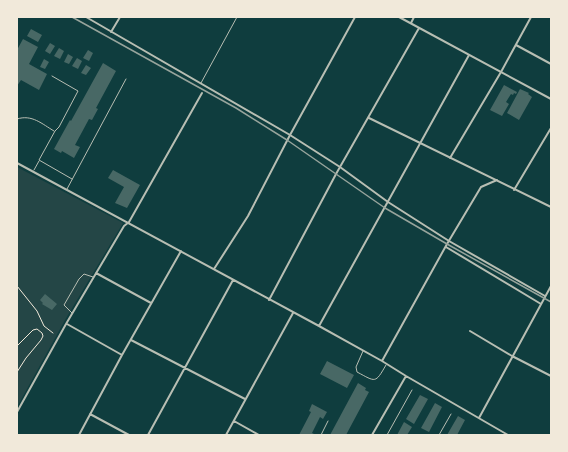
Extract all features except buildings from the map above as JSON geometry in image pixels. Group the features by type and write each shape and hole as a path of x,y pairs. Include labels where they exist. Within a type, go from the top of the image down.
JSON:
{"street":[{"path":"86,17 290,135 340,167 388,202 449,241 545,296"},
{"path":"111,32 120,17"},
{"path":"214,269 248,216 290,135 355,17"},
{"path":"399,17 551,99"},
{"path":"411,23 414,17"},
{"path":"450,158 501,72 531,17"},
{"path":"269,300 340,167 419,28"},
{"path":"516,45 551,64"},
{"path":"319,326 469,55"},
{"path":"17,412 66,324 124,226 129,222 202,93"},
{"path":"369,117 551,207"},
{"path":"514,190 551,128"},
{"path":"17,163 129,222 269,300 363,350 508,435"},
{"path":"382,361 445,247 481,187 497,180"},
{"path":"445,247 541,304"},
{"path":"79,435 130,339 181,251"},
{"path":"96,273 151,304"},
{"path":"148,435 233,280"},
{"path":"479,418 551,286"},
{"path":"226,435 293,313"},
{"path":"66,324 122,355"},
{"path":"470,331 512,356 551,376"},
{"path":"130,339 245,399"},
{"path":"372,435 406,376"},
{"path":"90,414 129,435"},
{"path":"233,421 259,435"}],"lane":[{"path":"201,83 237,17"},
{"path":"33,172 78,91 52,76"},
{"path":"67,190 126,79"},
{"path":"17,119 27,117 32,118 55,131"},
{"path":"39,160 72,179"},
{"path":"73,313 64,305 75,285 81,275 84,274 94,278"},
{"path":"363,350 356,367 357,372 376,380 379,378 387,364"},
{"path":"387,435 412,390"},
{"path":"438,435 451,414"},
{"path":"321,435 328,421"}],"path":[{"path":"17,286 37,311 44,326 53,333"},
{"path":"17,346 33,330 37,330 42,333 43,336 41,340 17,372"}],"shaded area":[{"path":"17,167 123,223 65,320 17,407"}],"railway":[{"path":"72,17 236,108 287,140 385,208 551,302"}]}
